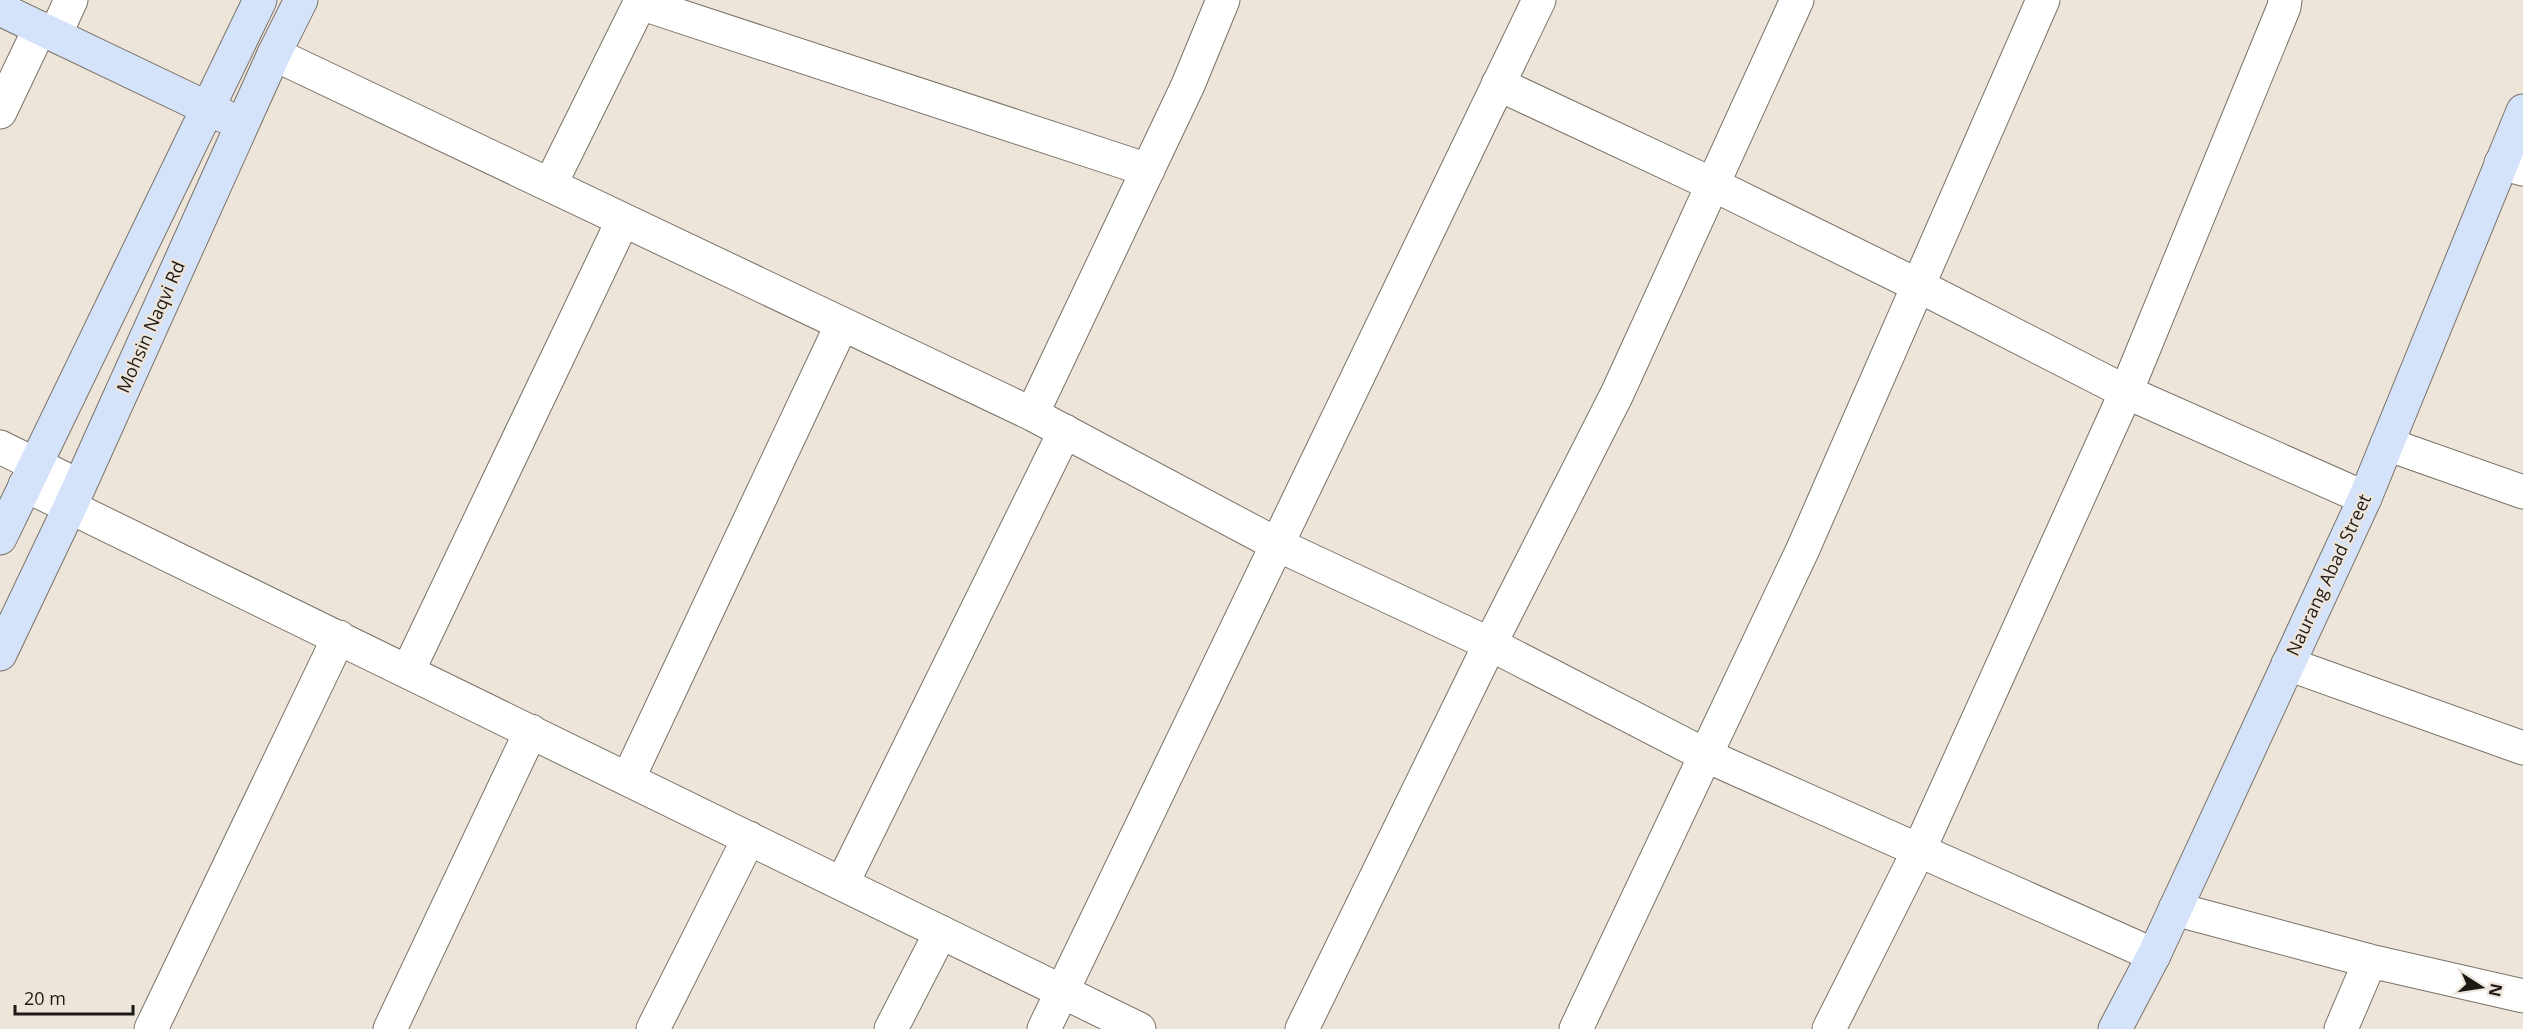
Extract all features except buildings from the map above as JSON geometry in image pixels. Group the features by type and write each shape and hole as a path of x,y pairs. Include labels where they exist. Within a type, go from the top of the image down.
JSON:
{"street":[{"path":"0,112 47,31 71,0"},
{"path":"0,538 260,0"},
{"name":"Mohsin Naqvi Rd","path":"0,654 74,497 274,54 301,0"},
{"path":"1032,414 1188,86 1222,0"},
{"path":"1044,1029 1539,0"},
{"path":"1302,1029 1490,644 1617,394 1797,0"},
{"path":"1576,1029 1803,549 2043,0"},
{"path":"1829,1029 1919,850 2126,392 2285,0"},
{"path":"550,185 640,3 1148,170"},
{"path":"0,9 242,125"},
{"path":"274,54 1032,414 1278,545 1490,644 1707,756 2154,955"},
{"path":"1498,84 1714,185 2126,392 2365,498"},
{"name":"Naurang Abad Street","path":"2115,1029 2154,955 2365,498 2512,166 2523,111"},
{"path":"408,671 623,220"},
{"path":"628,780 842,324"},
{"path":"842,884 1065,431"},
{"path":"2387,444 2523,492"},
{"path":"0,447 30,475 339,638 1139,1029"},
{"path":"151,1029 339,638"},
{"path":"2288,664 2523,748"},
{"path":"390,1029 531,731"},
{"path":"653,1029 749,838"},
{"path":"2175,909 2370,961 2523,996"},
{"path":"891,1029 941,932"},
{"path":"2341,1029 2370,961"}]}
